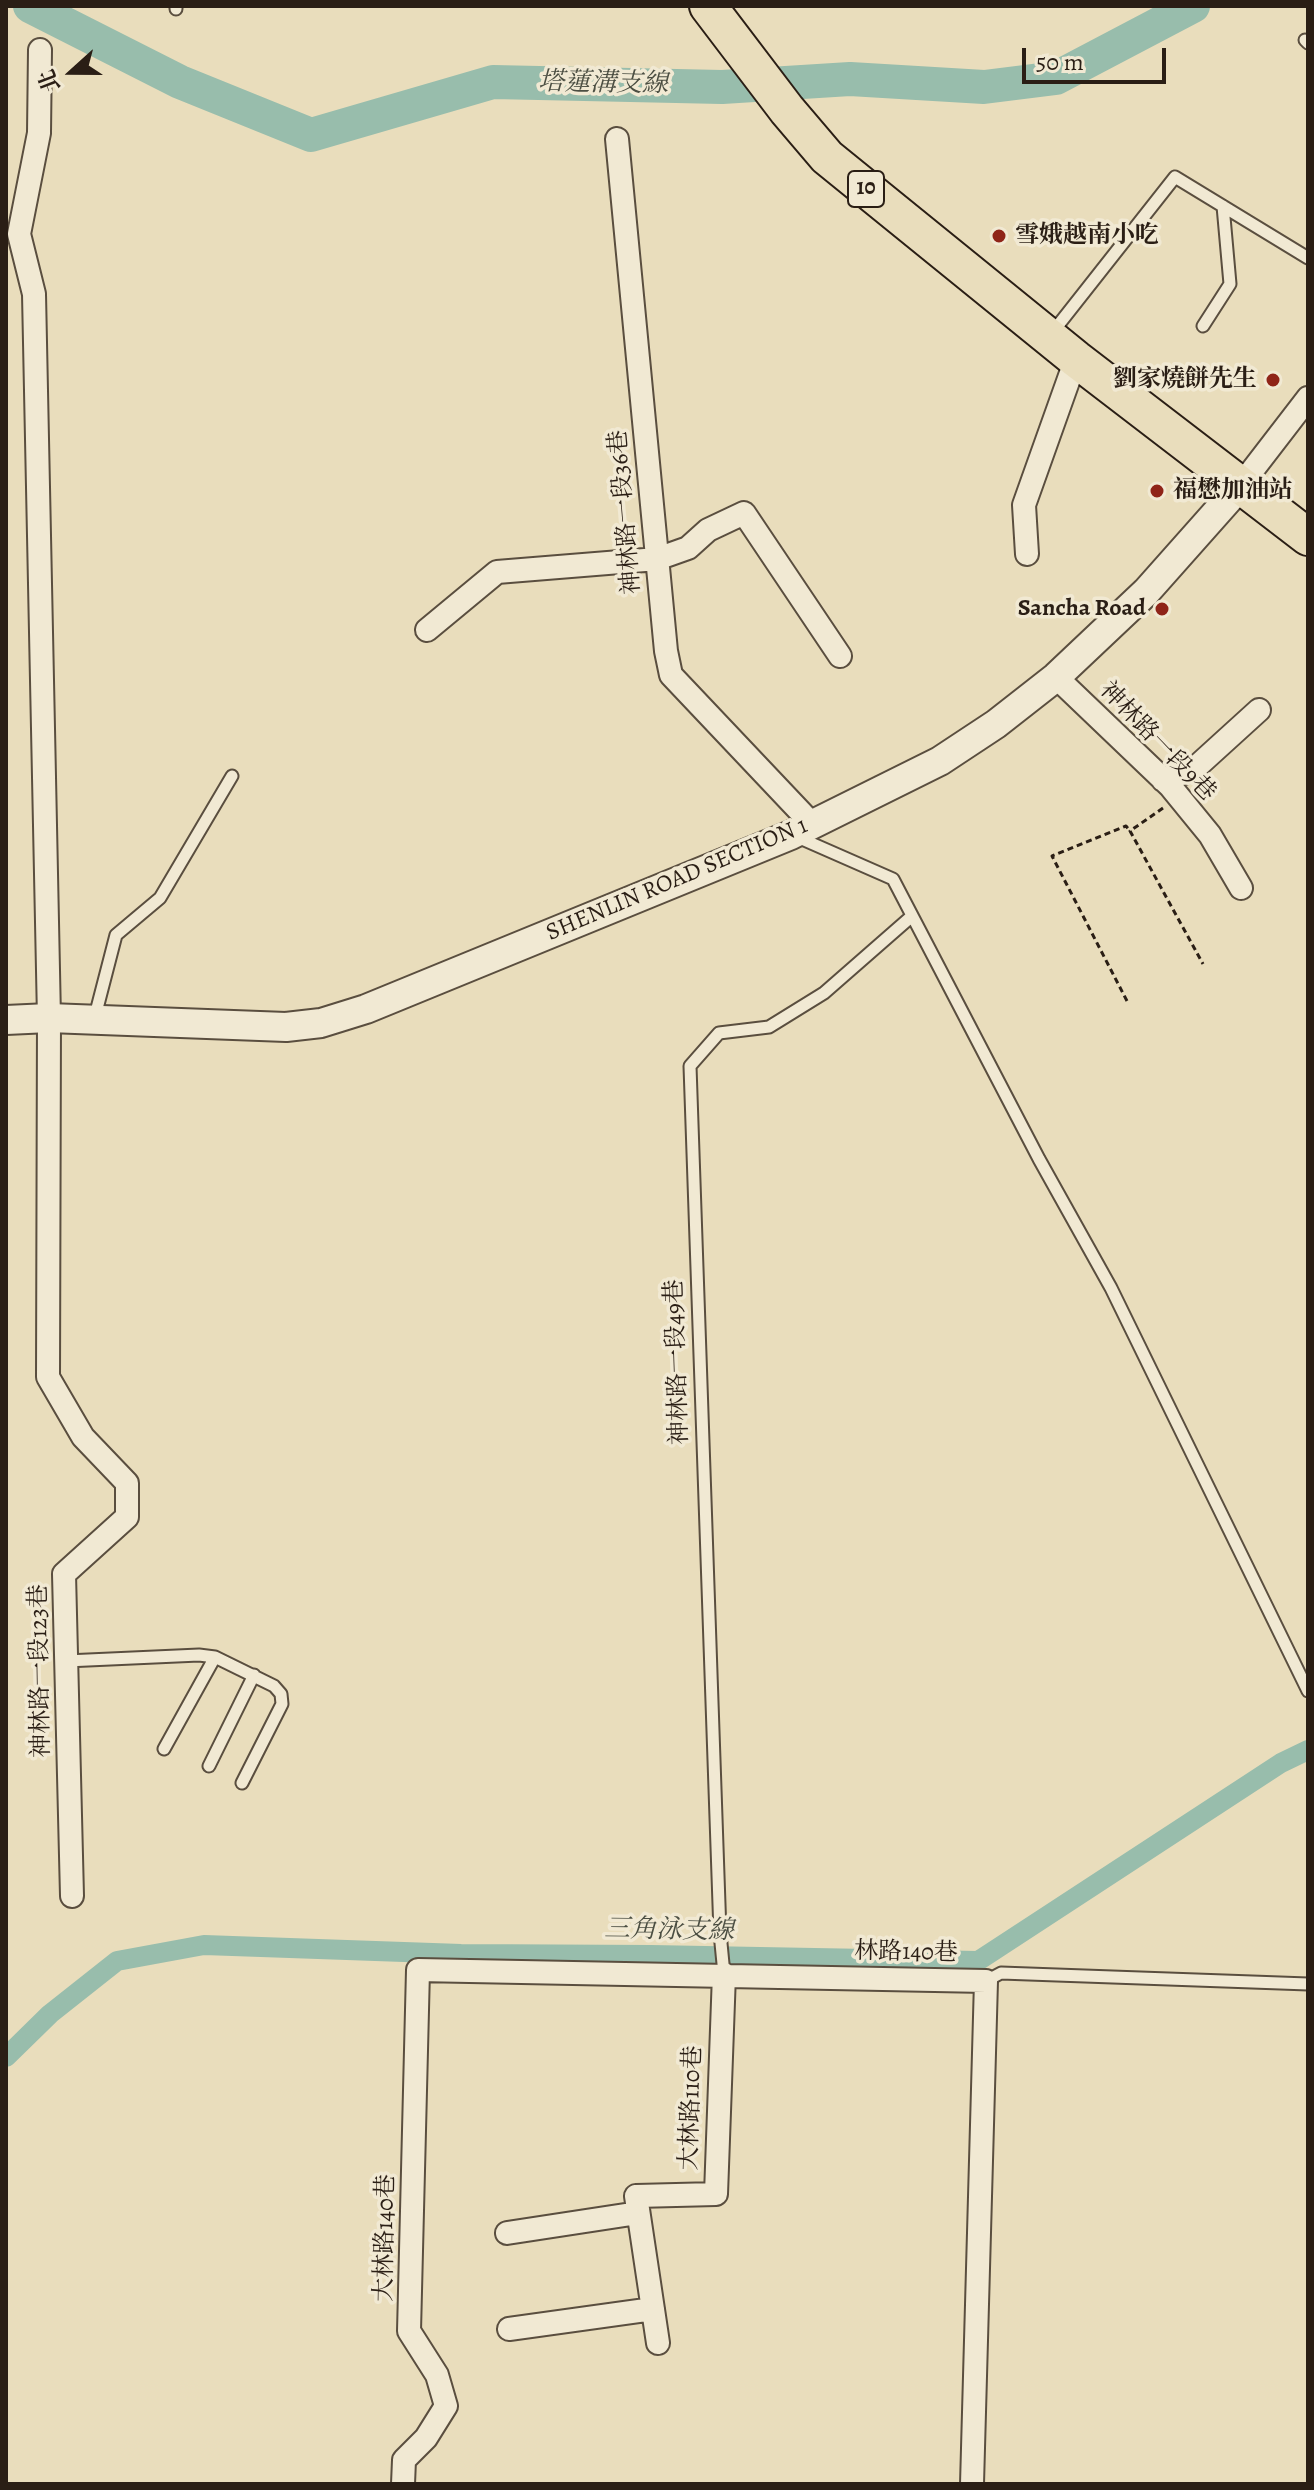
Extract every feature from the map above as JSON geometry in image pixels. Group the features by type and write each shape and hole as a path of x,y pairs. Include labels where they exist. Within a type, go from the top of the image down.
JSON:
{"main road":[{"name":"10","path":"708,6 827,157 1063,348 1308,537"}],"street":[{"name":"神林路一段123巷","path":"40,50 39,133 19,234 34,294 49,1018 48,1377 83,1437 127,1483 127,1517 64,1574 72,1896"},
{"name":"神林路一段36巷","path":"617,139 666,651 671,675 801,829"},
{"path":"1027,554 1024,505 1063,348"},
{"path":"1241,485 1308,398"},
{"name":"SHENLIN ROAD SECTION 1","path":"6,1020 49,1018 272,1027 321,1023 366,1009 801,829 940,761 996,724 1056,677 1146,592 1241,485"},
{"path":"427,630 497,572 657,559 688,548 708,530 744,513 840,656"},
{"name":"神林路一段9巷","path":"1056,677 1179,797 1210,835 1241,888"},
{"path":"1163,780 1193,770 1259,710"},
{"name":"林路140巷","path":"418,1970 724,1970 986,1981 972,2484"},
{"name":"大林路140巷","path":"403,2484 404,2460 426,2438 446,2406 437,2375 409,2331 418,1970"},
{"name":"大林路110巷","path":"638,2213 636,2196 716,2194 724,1970"},
{"path":"507,2233 638,2213 658,2343"},
{"path":"509,2329 653,2309"}],"lane":[{"path":"1063,348 1175,177 1308,258"},
{"path":"1203,326 1230,284 1223,206"},
{"path":"94,1021 116,935 160,898 232,776"},
{"path":"801,829 893,879 1032,1146 1111,1288 1308,1691"},
{"name":"神林路一段49巷","path":"724,1970 720,1933 690,1066 719,1033 769,1027 824,993 912,916"},
{"path":"66,1661 199,1655 215,1657 274,1686 281,1694 282,1704 242,1783"},
{"path":"164,1749 215,1657"},
{"path":"209,1766 254,1675"},
{"path":"986,1981 1001,1973 1308,1984"}],"path":[{"path":"1130,831 1179,797"},
{"path":"1127,1001 1052,856 1126,826 1203,964"}],"waterway":[{"name":"塔蓮溝支線","path":"30,6 180,82 311,135 493,82 722,87 850,79 984,87 1056,78 1193,6"},
{"name":"三角泳支線","path":"6,2057 50,2014 117,1961 204,1945 461,1954 978,1961 1281,1763 1308,1750"}],"place":[{"name":"雪娥越南小吃","path":"999,236"},
{"name":"劉家燒餅先生","path":"1273,380"},
{"name":"福懋加油站","path":"1157,491"},
{"name":"Sancha Road","path":"1162,609"}]}
